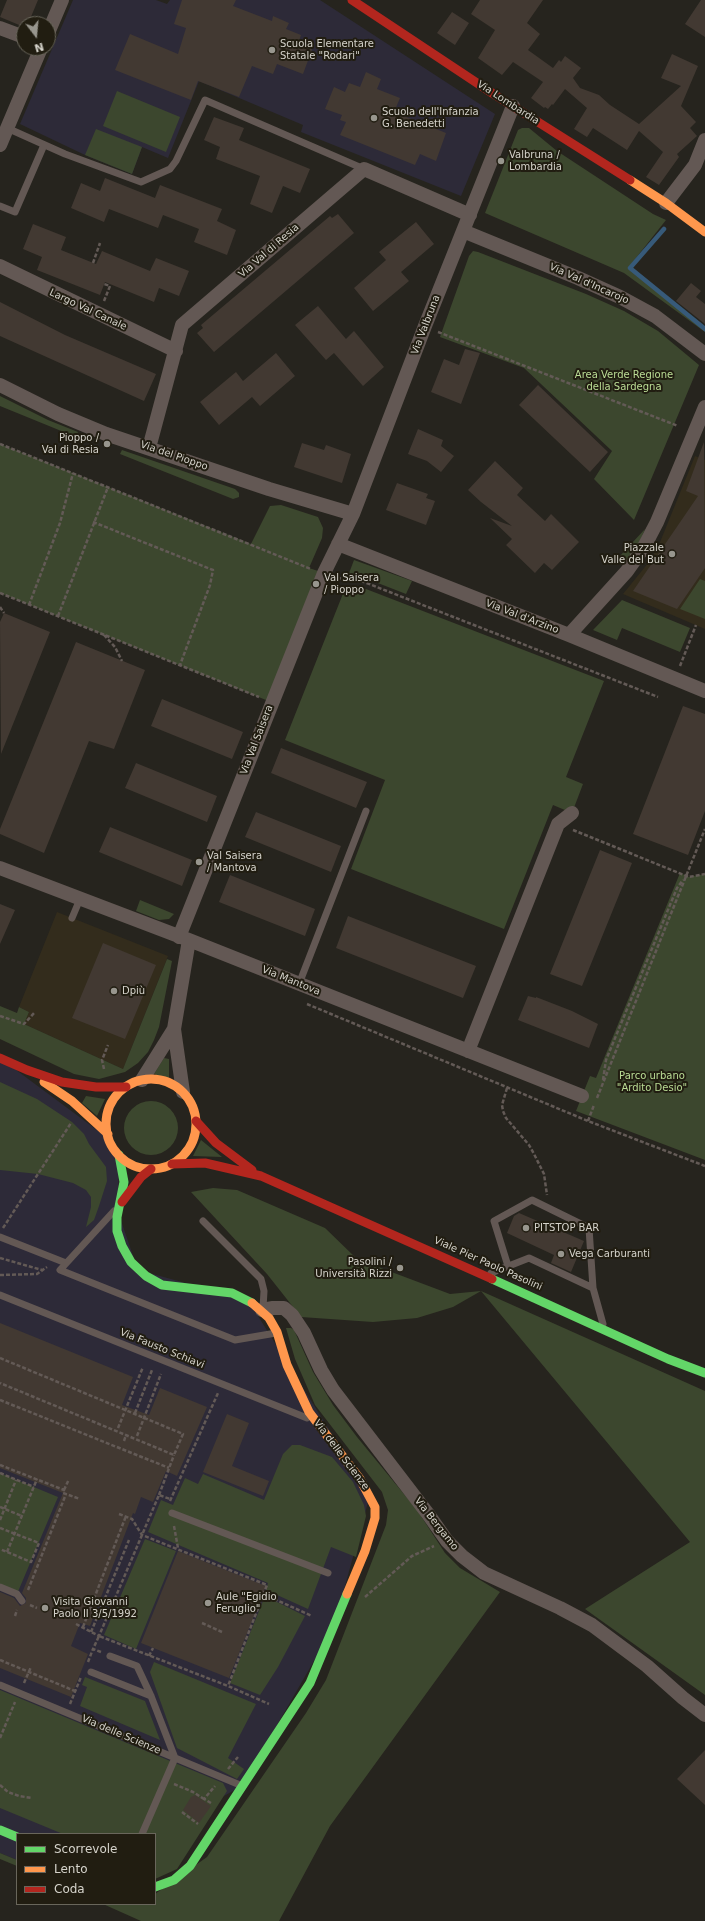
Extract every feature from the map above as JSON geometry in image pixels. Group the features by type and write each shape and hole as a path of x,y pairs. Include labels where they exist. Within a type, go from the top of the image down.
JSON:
{"street":[{"path":"55,16 62,0"},
{"name":"Via Lombardia","path":"352,0 513,106 666,203 705,232"},
{"path":"0,28 16,34"},
{"path":"0,144 38,56"},
{"name":"Via Valbruna","path":"338,544 353,514 425,326 513,106"},
{"path":"666,203 695,165 705,140"},
{"path":"364,169 470,214"},
{"name":"Via Val di Resia","path":"149,448 182,325 364,169"},
{"name":"Via Val d'Incarojo","path":"463,231 578,278 620,297 655,316 705,354"},
{"name":"Largo Val Canale","path":"0,266 98,315 176,351"},
{"name":"Via del Pioppo","path":"0,385 58,414 106,434 269,489 353,514"},
{"path":"569,635 628,571 644,547 657,522 705,407"},
{"name":"Via Val d'Arzino","path":"338,544 569,635 705,691"},
{"name":"Via Val Saisera","path":"184,938 274,695 324,573 338,544"},
{"path":"468,1050 558,824 572,813"},
{"name":"Via Mantova","path":"0,868 184,938 582,1096"},
{"path":"183,1092 174,1029 184,938"},
{"path":"142,1080 174,1029"},
{"path":"0,1058 27,1070 62,1082 113,1088 126,1087"},
{"path":"27,1070 72,1101 108,1134"},
{"path":"142,1080 157,1080 169,1083 183,1092 191,1103 196,1121 195,1135 192,1143 184,1154 172,1164 151,1169 132,1165 118,1155 112,1146 108,1134 107,1118 110,1107 118,1094 126,1087 142,1080"},
{"name":"Viale Pier Paolo Pasolini","path":"196,1121 216,1143 261,1176"},
{"name":"Via delle Scienze","path":"118,1155 124,1182 122,1202 117,1224 120,1238 131,1262 154,1282 170,1288 232,1293 248,1300 262,1310 269,1318 277,1332 287,1365 316,1422 370,1494 375,1506 375,1518 365,1550 310,1683 190,1866 174,1880 156,1887"},
{"name":"Viale Pier Paolo Pasolini","path":"172,1164 205,1163 261,1176 668,1359 705,1373"},
{"name":"Via delle Scienze","path":"122,1202 141,1177 151,1169"},
{"name":"Via Bergamo","path":"262,1310 284,1308 292,1315 304,1333 321,1370 333,1390 447,1541 462,1556 484,1573 560,1608 592,1625 647,1666 682,1698 705,1715"},
{"path":"0,1830 16,1837"}],"lane":[{"path":"7,128 65,154 141,182 170,169 176,161 205,100 364,169"},
{"path":"0,206 15,212 44,145"},
{"path":"299,984 366,811"},
{"path":"72,918 80,899"},
{"path":"508,1266 494,1221 532,1200 589,1228 593,1288 605,1330"},
{"path":"122,1202 60,1270 235,1340 277,1332"},
{"path":"203,1221 261,1279 264,1291 262,1310"},
{"path":"0,1237 66,1263"},
{"path":"484,1275 529,1258 593,1288"},
{"name":"Via Fausto Schiavi","path":"0,1295 316,1422"},
{"path":"172,1513 328,1574"},
{"path":"0,1587 17,1594 22,1602"},
{"path":"110,1656 137,1666 151,1696 175,1758 142,1833"},
{"path":"88,1671 151,1696"},
{"name":"Via delle Scienze","path":"0,1685 242,1786"}],"path":[{"path":"93,263 100,243"},
{"path":"98,315 110,286 104,284"},
{"path":"425,326 678,426"},
{"path":"0,444 309,568"},
{"path":"29,605 60,523 73,473"},
{"path":"58,616 108,487"},
{"path":"94,522 213,570 210,585 180,665"},
{"path":"336,578 364,582 658,697"},
{"path":"0,593 263,699"},
{"path":"0,606 4,613"},
{"path":"685,654 696,626"},
{"path":"104,634 115,647 122,661"},
{"path":"558,824 690,878 705,874"},
{"path":"588,1121 705,829"},
{"path":"603,1083 606,1060 677,888 686,876"},
{"path":"302,1002 588,1121 705,1166"},
{"path":"0,1016 24,1024 35,1012"},
{"path":"102,1060 108,1045"},
{"path":"507,1088 502,1105 503,1111 506,1118 529,1145 544,1174 550,1209"},
{"path":"0,1232 75,1117"},
{"path":"0,1258 43,1270"},
{"path":"0,1275 37,1274 58,1260"},
{"path":"0,1358 183,1434 159,1495 99,1636 76,1624"},
{"path":"117,1430 143,1367"},
{"path":"135,1413 152,1370"},
{"path":"137,1437 161,1374"},
{"path":"0,1384 117,1430 126,1435 137,1437 174,1455"},
{"path":"159,1495 170,1500 181,1469 222,1384"},
{"path":"0,1400 169,1468"},
{"path":"117,1430 125,1409"},
{"path":"137,1437 145,1418"},
{"path":"124,1441 126,1435"},
{"path":"0,1465 64,1490 64,1493 80,1499"},
{"path":"0,1473 34,1487"},
{"path":"7,1552 37,1479"},
{"path":"64,1490 69,1479"},
{"path":"0,1520 16,1480"},
{"path":"22,1602 66,1494"},
{"path":"0,1507 22,1516"},
{"path":"119,1514 132,1519 142,1535 267,1585 228,1686"},
{"path":"83,1627 126,1516"},
{"path":"0,1528 38,1544 31,1562 0,1549"},
{"path":"91,1632 129,1540"},
{"path":"364,1598 412,1556 447,1541"},
{"path":"35,1552 42,1555"},
{"path":"263,1594 312,1616"},
{"path":"202,1623 222,1632"},
{"path":"149,1656 153,1648"},
{"path":"87,1663 93,1649"},
{"path":"137,1651 228,1686 269,1704"},
{"path":"0,1660 75,1691"},
{"path":"66,1713 75,1691 88,1671"},
{"path":"204,1799 238,1757"},
{"path":"165,1780 193,1792 214,1805"},
{"path":"0,1785 8,1792 19,1796 32,1798"},
{"path":"182,1812 199,1825 203,1820"}],"shaded area":[{"path":"73,0 156,0 167,4 170,0 320,0 495,114 461,196 301,132 303,125 199,81 168,158 142,147 132,174 85,155 20,124 49,56 56,56 56,40"},
{"path":"695,456 705,460 705,629 623,594 649,562 658,547"},
{"path":"57,912 168,956 123,1069 24,1024 29,1012 19,1007"},
{"path":"0,1058 109,1139 119,1155 118,1212 138,1270 248,1300 370,1495 334,1626 242,1786 156,1833 16,1833 16,1860 0,1853"}],"green space":[{"path":"117,91 180,117 166,152 103,126"},
{"path":"522,128 529,128 557,151 653,214 666,220 628,268 705,329 705,332 624,273 485,213 518,130"},
{"path":"96,129 142,147 132,174 85,155"},
{"name":"Area Verde Regione della Sardegna","path":"473,251 586,294 624,311 658,331 699,365 634,520 594,479 612,451 524,368 440,337 469,256"},
{"path":"0,396 48,420 78,432 76,437 0,406"},
{"path":"0,444 251,544 270,506 281,505 318,517 323,528 322,538 309,568 324,573 271,702 0,593"},
{"path":"122,450 235,489 239,493 239,497 233,499 120,454"},
{"path":"645,529 637,548 626,563 619,557"},
{"path":"354,560 412,581 406,594 365,578 348,576"},
{"path":"700,579 705,581 705,619 680,609"},
{"path":"346,586 366,589 604,681 566,777 583,784 572,813 553,805 504,929 351,869 385,780 285,740"},
{"path":"622,600 690,628 680,652 622,628 617,640 593,630"},
{"name":"Parco urbano \"Ardito Desio\"","path":"680,873 689,877 705,874 705,1160 576,1111 590,1076 596,1078"},
{"path":"140,900 174,914 169,919 159,920 136,911"},
{"path":"167,959 172,961 159,1027 148,1052 138,1063 125,1072 99,1079 74,1074 0,1039 0,1006 17,1013 19,1007 29,1012 24,1024 123,1069"},
{"path":"164,1058 169,1059 169,1079 154,1074"},
{"path":"0,1082 37,1099 72,1122 84,1134 89,1144 106,1167 107,1181 99,1206 94,1220 86,1227 91,1207 91,1197 86,1190 73,1183 38,1174 0,1170"},
{"path":"86,1096 105,1099 97,1116 82,1103"},
{"path":"151,1101 161,1103 170,1109 176,1118 178,1128 176,1138 170,1147 161,1153 151,1155 141,1153 132,1147 126,1138 124,1128 126,1118 132,1109 141,1103"},
{"path":"201,1140 222,1157 193,1156"},
{"path":"213,1188 237,1190 325,1228 357,1259 450,1294 481,1291 453,1307 417,1318 373,1322 301,1317 267,1274 191,1192"},
{"path":"481,1291 705,1391 705,1695 585,1609 690,1542"},
{"path":"286,1328 291,1328 294,1330 313,1372 333,1405 357,1437 417,1510 445,1553 460,1568 500,1592 330,1826 279,1921 141,1921 105,1905 156,1905 156,1893 207,1857 306,1713 326,1680 386,1525 388,1510 382,1492 315,1405 295,1359"},
{"path":"292,1445 300,1445 332,1457 353,1482 364,1505 366,1516 356,1557 331,1547 308,1609 266,1590 268,1583 148,1532 161,1500 173,1505 185,1478 198,1484 203,1474 264,1500 283,1454"},
{"path":"0,1473 58,1497 17,1594 0,1587"},
{"path":"145,1539 176,1551 136,1649 104,1635"},
{"path":"265,1596 305,1616 278,1667 260,1695 230,1683"},
{"path":"154,1662 256,1704 228,1758 244,1769 237,1779 177,1748 150,1672"},
{"path":"85,1677 145,1701 160,1740 80,1706 87,1687 82,1685"},
{"path":"0,1690 223,1783 227,1791 177,1869 156,1879 156,1833 61,1833 0,1808"},
{"path":"0,1853 16,1860 16,1866 0,1859"}],"building":[{"path":"7,0 38,0 31,16 16,16 16,24 0,17"},
{"name":"Scuola Elementare Statale \"Rodari\"","path":"182,0 236,0 233,6 272,21 273,16 289,23 286,29 301,35 299,41 313,47 303,74 277,64 273,74 252,66 239,97 198,81 191,100 115,70 130,34 178,54 186,28 174,24"},
{"path":"480,0 543,0 527,23 540,34 528,50 553,68 559,60 561,62 565,56 581,68 573,78 580,88 599,95 610,105 639,124 681,86 661,78 672,54 698,66 681,106 696,122 690,128 697,136 677,154 679,157 659,185 646,177 663,152 639,131 627,150 593,128 587,137 574,129 587,108 565,89 553,105 552,104 548,109 545,107 544,108 531,98 543,82 513,62 502,75 478,58 495,30 471,14"},
{"path":"701,0 705,0 705,37 685,24"},
{"path":"452,12 469,23 455,45 437,33"},
{"name":"Scuola dell'Infanzia G. Benedetti","path":"366,72 381,79 377,89 400,98 394,112 446,133 436,161 420,154 415,165 340,135 346,122 340,120 342,115 325,109 334,87 345,92 349,83 360,87"},
{"path":"214,117 244,128 239,140 310,169 300,193 283,186 272,213 250,204 260,176 216,159 220,147 204,140"},
{"path":"105,178 155,198 160,185 222,209 217,221 236,230 227,255 194,242 199,229 163,215 158,228 109,209 104,222 71,208 81,183 100,191"},
{"path":"338,214 354,233 214,352 197,333 203,328 201,325 330,216 332,218"},
{"path":"416,222 434,244 401,272 409,281 373,311 354,288 386,260 379,252"},
{"path":"33,224 66,237 61,250 96,264 102,251 150,271 156,258 189,271 179,296 159,288 154,302 105,282 100,295 37,270 42,257 23,249"},
{"path":"691,283 701,291 696,297 705,304 705,324 676,301"},
{"path":"0,302 65,335 156,374 144,401 0,336"},
{"path":"318,306 346,339 354,331 384,367 363,386 334,353 326,360 295,325"},
{"path":"465,349 480,353 461,404 431,392 444,359 459,365"},
{"path":"276,353 295,376 260,406 252,397 219,425 200,402 236,372 243,381"},
{"path":"538,385 608,452 590,472 519,405"},
{"path":"418,429 443,440 441,446 454,456 441,472 427,461 408,454"},
{"path":"704,442 705,568 677,609 633,591 698,496 686,491"},
{"path":"302,443 324,450 326,445 351,454 342,483 294,467"},
{"path":"495,461 523,488 517,495 545,521 551,514 579,542 552,570 544,563 535,573 506,545 512,539 490,518 512,526 468,490"},
{"path":"397,483 428,494 426,498 435,501 426,525 386,510"},
{"path":"4,613 50,632 1,754 0,622"},
{"path":"76,642 145,670 114,749 89,741 44,853 0,834 0,829"},
{"path":"162,699 243,732 232,759 151,726"},
{"path":"683,706 705,714 705,811 688,855 633,834"},
{"path":"281,748 367,782 356,808 271,773"},
{"path":"136,763 217,796 207,822 125,788"},
{"path":"256,812 341,846 331,872 245,837"},
{"path":"110,827 192,860 182,886 99,852"},
{"path":"600,850 632,863 582,986 550,974"},
{"path":"230,875 315,909 305,936 219,902"},
{"path":"0,904 15,910 0,944"},
{"path":"348,916 476,966 463,998 336,948"},
{"name":"Dpiù","path":"103,943 156,965 125,1039 72,1018"},
{"path":"528,996 536,997 572,1011 598,1024 589,1048 518,1020"},
{"path":"519,1213 584,1241 571,1272 551,1263 554,1255 507,1233 514,1216"},
{"path":"0,1323 133,1377 122,1405 149,1415 160,1388 207,1407 177,1476 166,1471 153,1502 141,1497 135,1514 133,1513 90,1626 80,1623 71,1646 88,1654 71,1697 0,1668 0,1592 14,1598 20,1606 26,1603 26,1598 22,1593 63,1493 0,1468"},
{"path":"227,1414 249,1423 232,1466 269,1481 263,1496 203,1472"},
{"name":"Aule \"Egidio Feruglio\"","path":"178,1551 266,1586 229,1678 141,1643"},
{"path":"705,1750 705,1805 677,1779"},
{"path":"195,1795 211,1806 199,1823 183,1810 191,1797"}],"waterway":[{"path":"664,229 630,268 705,329"}],"traffic: fast":[{"path":"119,1155 124,1182 117,1217 117,1231 122,1246 131,1262 146,1276 162,1285 232,1293 252,1303"},
{"path":"492,1279 668,1359 705,1373"},
{"path":"156,1887 174,1880 190,1866 310,1683 347,1594"},
{"path":"0,1830 16,1837"}],"traffic: slow":[{"path":"630,180 666,203 705,232"},
{"path":"151,1079 168,1083 183,1092 192,1107 196,1124 192,1141 183,1156 168,1165 151,1169 134,1165 119,1156 110,1141 106,1124 110,1107 119,1092 134,1083 151,1079"},
{"path":"44,1082 72,1101 108,1134"},
{"path":"252,1303 269,1318 277,1332 287,1365 309,1412 360,1479 375,1507 375,1518 365,1551 347,1594"}],"traffic: jam":[{"path":"352,0 492,93 630,180"},
{"path":"0,1058 27,1070 62,1082 96,1087 126,1087"},
{"path":"196,1121 216,1143 252,1170"},
{"path":"172,1164 205,1163 261,1176 492,1279"},
{"path":"122,1202 141,1177 151,1169"}],"place":[{"name":"Scuola Elementare Statale \"Rodari\"","path":"272,50"},
{"name":"Scuola dell'Infanzia G. Benedetti","path":"374,118"},
{"name":"Valbruna / Lombardia","path":"501,161"},
{"name":"Pioppo / Val di Resia","path":"107,444"},
{"name":"Piazzale Valle del But","path":"672,554"},
{"name":"Val Saisera / Pioppo","path":"316,584"},
{"name":"Val Saisera / Mantova","path":"199,862"},
{"name":"Dpiù","path":"114,991"},
{"name":"PITSTOP BAR","path":"526,1228"},
{"name":"Vega Carburanti","path":"561,1254"},
{"name":"Pasolini / Università Rizzi","path":"400,1268"},
{"name":"Aule \"Egidio Feruglio\"","path":"208,1603"},
{"name":"Visita Giovanni Paolo II 3/5/1992","path":"45,1608"}]}
